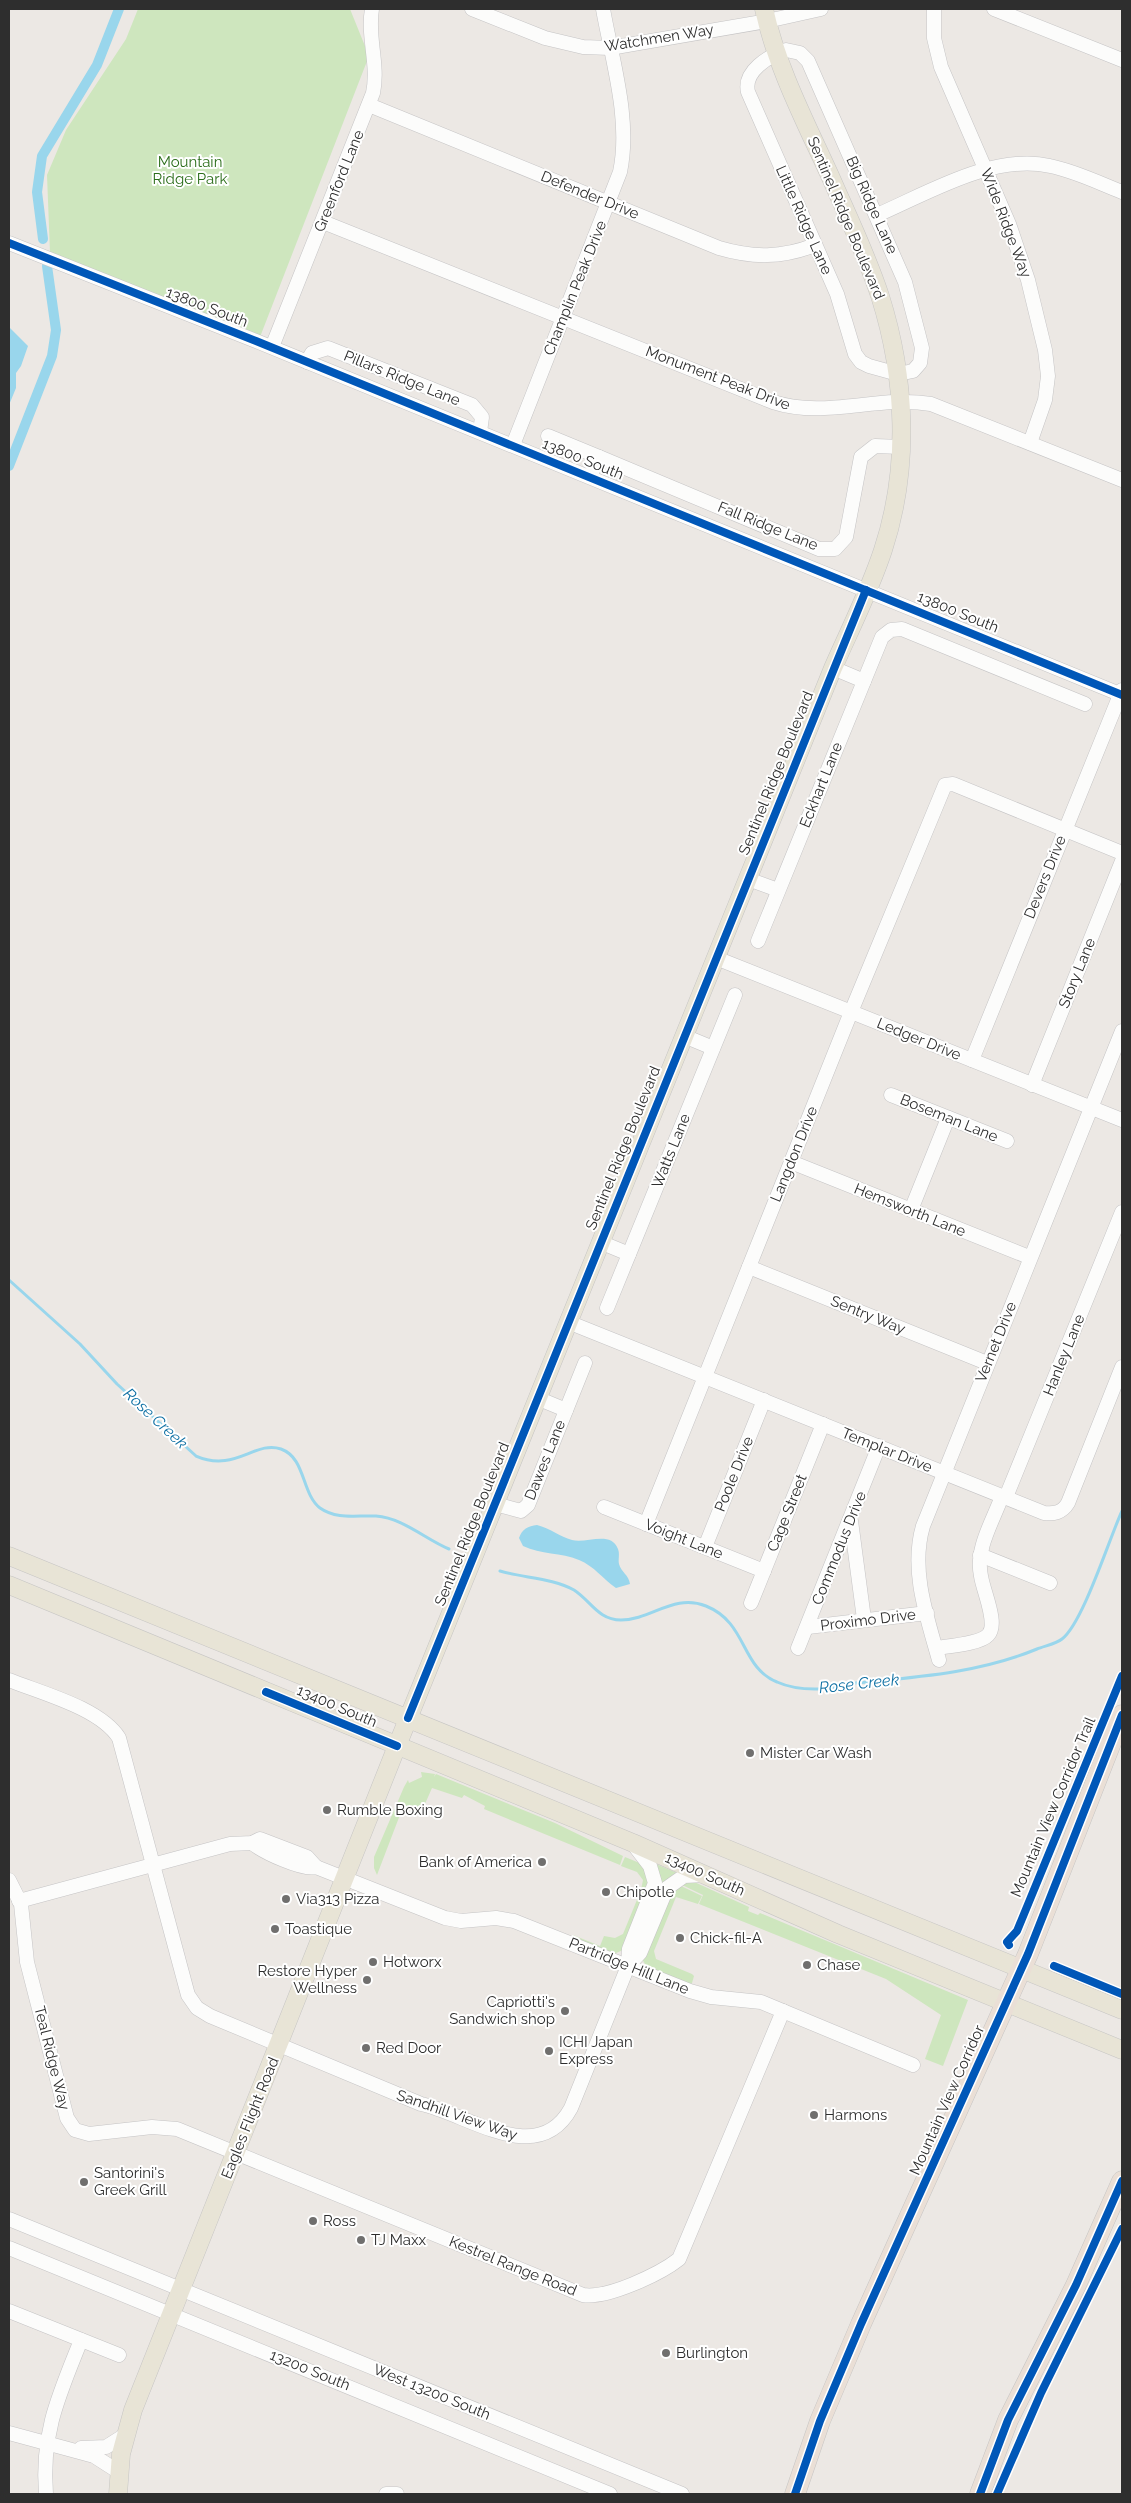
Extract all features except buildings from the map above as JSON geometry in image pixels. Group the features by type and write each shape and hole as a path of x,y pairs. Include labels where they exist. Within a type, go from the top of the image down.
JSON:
{"highway":[{"name":"Mountain View Corridor","path":"795,2494 820,2420 857,2333 1021,1969 1122,1715"},
{"path":"980,2494 1008,2420 1076,2285 1122,2181"}],"main road":[{"name":"Sentinel Ridge Boulevard","path":"397,1746 833,668 877,567 889,530 897,490 901,447 901,403 898,374 889,327 871,271 777,54 765,15"},
{"name":"13400 South","path":"9,1556 1122,2010"},
{"name":"13400 South","path":"9,1585 633,1843 838,1934 984,1992 1122,2050"},
{"name":"Eagles Flight Road","path":"118,2494 119,2472 125,2435 397,1746"}],"street":[{"name":"Greenford Lane","path":"272,347 369,105 376,77 370,28 372,9"},
{"name":"Watchmen Way","path":"472,9 545,38 583,47 610,48 765,15 821,9"},
{"name":"Champlin Peak Drive","path":"513,446 620,172 624,136 603,9"},
{"name":"Wide Ridge Way","path":"934,9 934,38 938,58 1009,224 1025,271 1047,363 1045,400 1030,443"},
{"path":"994,9 1122,60"},
{"name":"Big Ridge Lane","path":"777,54 786,50 796,51 808,61 905,282 922,348 921,359 916,367 909,373 898,374"},
{"name":"Little Ridge Lane","path":"777,54 752,74 747,88 841,306 854,354 865,364 898,374"},
{"name":"Defender Drive","path":"369,105 719,248 744,254 776,255 815,245"},
{"path":"877,215 986,168 1008,163 1038,163 1064,170 1122,192"},
{"name":"Monument Peak Drive","path":"323,222 784,406 819,409 901,403 925,403 939,406 1122,480"},
{"name":"13800 South","path":"9,243 272,347 1122,693"},
{"name":"Pillars Ridge Lane","path":"307,362 312,353 328,348 472,405 482,417 480,432"},
{"name":"Fall Ridge Lane","path":"548,436 820,548 835,549 846,537 861,457 875,446 901,447"},
{"path":"590,477 599,457"},
{"path":"953,625 945,647 1084,704"},
{"name":"Eckhart Lane","path":"758,941 882,636 891,630 902,629 945,647"},
{"path":"1034,684 1042,662"},
{"path":"833,668 864,681"},
{"name":"Devers Drive","path":"972,1060 1064,828 1122,693"},
{"name":"Langdon Drive","path":"646,1524 851,1012 945,785 953,784 1064,828"},
{"path":"1064,828 1122,853"},
{"name":"Story Lane","path":"1032,1084 1122,861"},
{"path":"748,879 778,890"},
{"name":"Ledger Drive","path":"716,958 1122,1120"},
{"name":"Watts Lane","path":"608,1308 735,995"},
{"name":"Vernet Drive","path":"938,1654 918,1568 918,1550 923,1526 1122,1031"},
{"path":"684,1036 713,1048"},
{"name":"Boseman Lane","path":"891,1095 1007,1141"},
{"path":"911,1210 948,1118"},
{"name":"Hemsworth Lane","path":"791,1162 1030,1257"},
{"name":"Hanley Lane","path":"938,1654 982,1640 991,1632 992,1623 980,1576 980,1555 1122,1212"},
{"path":"600,1242 629,1254"},
{"name":"Sentry Way","path":"749,1267 987,1363"},
{"name":"Templar Drive","path":"568,1322 1044,1513 1056,1513 1066,1506 1122,1367"},
{"name":"Dawes Lane","path":"495,1504 521,1511 528,1505 585,1363"},
{"name":"Dawes Lane","path":"537,1398 566,1410"},
{"name":"Poole Drive","path":"705,1547 764,1400"},
{"name":"Cage Street","path":"751,1603 823,1424"},
{"name":"Commodus Drive","path":"798,1648 879,1446"},
{"name":"Voight Lane","path":"604,1507 764,1571"},
{"path":"850,1518 864,1619"},
{"path":"980,1555 1050,1583"},
{"name":"Proximo Drive","path":"808,1626 927,1613"},
{"name":"Sandhill View Way","path":"9,1680 96,1716 115,1731 122,1744 188,1995 193,2004 203,2013 278,2046 421,2104 442,2108 519,2138 537,2136 553,2128 569,2110 628,1966 629,1949 654,1882 650,1866 633,1843"},
{"name":"Partridge Hill Lane","path":"154,1865 230,1844 252,1843 261,1849 304,1867 316,1867 445,1918 462,1921 496,1918 514,1921 705,1996 755,2001 913,2064"},
{"path":"19,1901 154,1865"},
{"name":"Sandhill View Way","path":"628,1966 640,1953 664,1895 672,1882 684,1876 707,1875"},
{"name":"Teal Ridge Way","path":"9,1880 19,1901 27,1962 67,2118 72,2126 80,2132 89,2134 152,2127 170,2127 236,2153"},
{"name":"Kestrel Range Road","path":"236,2153 577,2293 592,2296 600,2295 668,2268 679,2259 783,2011"},
{"path":"9,2219 182,2290"},
{"name":"13200 South","path":"9,2248 172,2313 610,2494"},
{"name":"West 13200 South","path":"182,2290 682,2494"},
{"path":"9,2311 119,2355"},
{"path":"46,2494 46,2444 54,2410 81,2340"},
{"path":"9,2433 70,2449 99,2459 119,2472"},
{"path":"70,2449 106,2447 125,2435"},
{"path":"386,2494 398,2494"}],"green space":[{"name":"Mountain Ridge Park","path":"138,9 350,9 369,56 260,337 50,253 47,175 66,130 126,39"},
{"path":"421,1772 435,1774 434,1777 436,1774 555,1823 623,1856 620,1865 484,1809 485,1806 464,1795 462,1798 432,1788 421,1813 403,1807 377,1875 374,1868 374,1857 404,1787 408,1780 409,1783 422,1777"},
{"path":"625,1857 642,1864 650,1875 625,1949 614,1954 574,1938 573,1935 600,1946 604,1936 615,1938 623,1934 641,1890 643,1880 637,1872 621,1866"},
{"path":"656,1864 677,1873 656,1891"},
{"path":"690,1880 749,1907 748,1911 758,1915 760,1913 968,2000 943,2066 925,2059 941,2015 886,1979 699,1904 703,1895 678,1883"},
{"path":"679,1885 702,1896 698,1904 676,1897 654,1951 656,1959 692,1974 694,1976 692,1983 689,1985 647,1967 642,1959 673,1888"}],"water":[{"path":"9,327 28,346 21,366 16,373 16,388 9,405"},
{"path":"537,1525 572,1540 604,1539 615,1543 619,1553 619,1564 630,1584 616,1588 579,1560 523,1546 519,1538 522,1532 528,1527"}],"waterway":[{"path":"43,239 37,192 42,156 97,65 119,9"},
{"path":"9,466 52,356 56,330 47,266"},
{"name":"Rose Creek","path":"9,1280 80,1344 117,1384 196,1456 222,1461 271,1447 281,1449 295,1460 309,1494 320,1508 340,1516 376,1516 386,1518 405,1525 449,1549"},
{"name":"Rose Creek","path":"500,1571 566,1586 580,1594 606,1617 613,1619 632,1619 683,1603 706,1606 720,1614 730,1623 749,1656 765,1675 777,1682 791,1686 806,1689 825,1689 971,1669 993,1664 1059,1641 1070,1630 1087,1599 1122,1511"}],"cycle path":[{"path":"9,243 256,341 1122,695"},
{"path":"408,1718 866,590"},
{"name":"Mountain View Corridor Trail","path":"1009,1945 1007,1942 1017,1931 1122,1676"},
{"path":"266,1692 397,1746"},
{"path":"795,2494 820,2421 861,2324 1028,1954 1122,1715"},
{"path":"1054,1966 1122,1994"},
{"path":"980,2494 1008,2420 1076,2285 1122,2181"},
{"path":"997,2494 1041,2393 1122,2229"}],"place":[{"name":"Mister Car Wash","path":"750,1753"},
{"name":"Rumble Boxing","path":"327,1810"},
{"name":"Bank of America","path":"542,1862"},
{"name":"Chipotle","path":"606,1892"},
{"name":"Via313 Pizza","path":"286,1899"},
{"name":"Toastique","path":"275,1929"},
{"name":"Chick-fil-A","path":"680,1938"},
{"name":"Hotworx","path":"373,1962"},
{"name":"Chase","path":"807,1965"},
{"name":"Restore Hyper Wellness","path":"367,1980"},
{"name":"Capriotti's Sandwich shop","path":"565,2011"},
{"name":"Red Door","path":"366,2048"},
{"name":"ICHI Japan Express","path":"549,2051"},
{"name":"Harmons","path":"814,2115"},
{"name":"Santorini's Greek Grill","path":"84,2182"},
{"name":"Ross","path":"313,2221"},
{"name":"TJ Maxx","path":"361,2240"},
{"name":"Burlington","path":"666,2353"}]}
